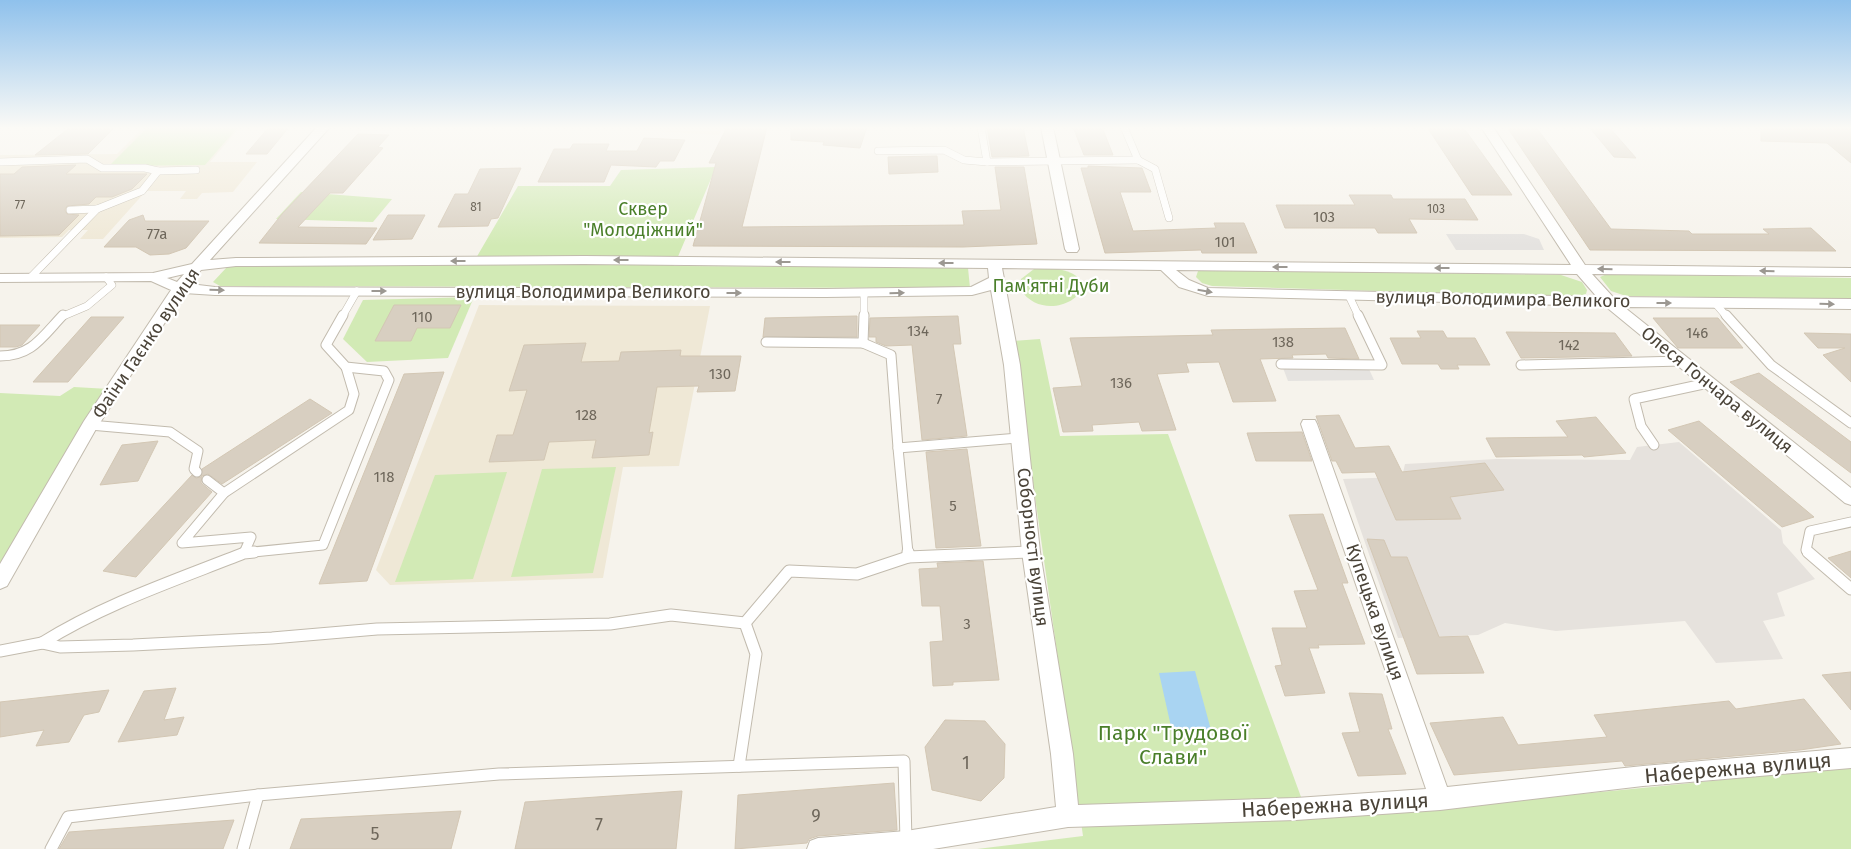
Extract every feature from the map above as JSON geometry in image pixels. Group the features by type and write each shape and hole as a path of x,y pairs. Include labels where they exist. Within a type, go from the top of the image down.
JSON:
{"street":[{"name":"Фаїни Гаєнко вулиця","path":"0,581 90,425 180,288 196,267 288,167"},
{"path":"1056,167 1072,249"},
{"name":"Олеся Гончара вулиця","path":"1513,167 1580,268 1609,302 1851,498"},
{"name":"вулиця Володимира Великого","path":"0,278 153,277 196,267 236,262 564,260 995,271 1165,266 1580,268 1851,272"},
{"name":"вулиця Володимира Великого","path":"1165,266 1176,279 1189,288 1208,292 1609,302 1851,304"},
{"name":"вулиця Володимира Великого","path":"153,277 180,288 215,291 864,293 972,291 985,287 995,271"},
{"name":"Соборності вулиця","path":"995,271 1012,365 1031,552 1062,754 1068,816"},
{"name":"Купецька вулиця","path":"1309,424 1440,799"},
{"name":"Набережна вулиця","path":"818,849 906,842 1068,816 1296,809 1440,799 1643,776 1851,758"}],"lane":[{"path":"99,167 145,168 158,171 196,170"},
{"path":"1150,167 1154,169 1169,218"},
{"path":"31,277 97,210 142,191 158,171"},
{"path":"70,210 97,210"},
{"path":"0,356 13,356 28,351 63,315 87,306 112,285 106,277"},
{"path":"244,553 251,537 182,543 224,493 350,410 354,394 346,367 326,345 357,291"},
{"path":"863,343 864,293"},
{"path":"1281,364 1382,365 1349,296"},
{"path":"1715,303 1771,365 1851,423"},
{"path":"766,342 863,343 891,355 908,557"},
{"path":"1521,365 1682,361"},
{"path":"0,651 42,642 72,624 136,595 244,553 323,545 390,380 384,371 346,367"},
{"path":"1654,445 1641,426 1634,399 1708,383"},
{"path":"90,425 170,432 198,451 194,470 197,472"},
{"path":"898,448 1019,438"},
{"path":"207,480 224,493"},
{"path":"1851,522 1810,531 1806,550 1851,589"},
{"path":"745,623 789,571 857,574 908,557 1031,552"},
{"path":"42,642 60,647 133,645 272,638 376,629 610,624 671,615 745,623"},
{"path":"739,766 756,654 745,623"},
{"path":"51,849 68,817 258,795 499,774 904,761 906,842"},
{"path":"243,849 258,795"}],"shaded area":[{"path":"0,167 253,167 233,192 202,193 197,199 180,199 186,191 146,191 103,239 80,239 88,230 69,230 62,237 0,238"},
{"path":"1446,234 1524,234 1539,239 1544,250 1456,250"},
{"path":"479,305 710,306 679,466 623,467 603,578 390,585 376,570"},
{"path":"1368,367 1374,380 1288,381 1283,368"},
{"path":"1679,442 1781,530 1783,543 1815,579 1777,593 1785,616 1763,621 1783,659 1716,663 1685,621 1556,631 1505,623 1478,635 1398,638 1343,479 1402,477 1405,464 1497,459 1630,460 1637,447"}],"green space":[{"name":"Сквер \"Молодіжний\"","path":"716,167 674,266 968,268 970,288 220,286 213,282 227,267 238,264 472,265 518,186 610,186 621,170"},
{"path":"301,192 392,199 373,222 276,219"},
{"name":"Пам'ятні Дуби","path":"1044,267 1068,272 1080,280 1081,289 1075,298 1063,304 1048,306 1033,302 1020,289 1021,279 1034,269"},
{"path":"1208,269 1561,275 1582,282 1587,290 1586,294 1575,297 1212,286 1202,283 1196,277 1198,271"},
{"path":"1607,274 1851,278 1851,299 1626,296 1611,291 1600,277"},
{"path":"474,297 448,358 367,362 343,339 363,300"},
{"name":"Парк \"Трудової Слави\"","path":"1040,339 1060,436 1168,434 1308,816 1580,794 1851,766 1851,849 977,849 1083,836 1013,341"},
{"path":"74,387 109,389 0,573 0,393 60,396"},
{"path":"616,467 593,573 511,577 542,469"},
{"path":"507,472 473,579 395,582 435,475"}],"water":[{"path":"1195,671 1211,730 1172,731 1159,673"}],"building":[{"path":"22,167 74,167 66,174 147,174 132,189 112,197 96,197 89,204 67,206 65,210 67,214 79,215 59,235 0,236 0,174 14,174"},
{"path":"327,167 366,167 343,193 330,193 298,227 377,228 366,244 259,243 282,214"},
{"path":"545,167 610,167 604,182 538,182"},
{"path":"715,167 757,167 742,227 964,225 962,211 1001,210 995,167 1024,167 1037,244 963,247 693,246"},
{"path":"889,167 938,167 938,172 889,174"},
{"path":"1453,167 1492,167 1512,195 1472,195"},
{"path":"1534,167 1565,167 1611,229 1689,231 1692,234 1769,234 1763,229 1811,228 1836,251 1590,250"},
{"path":"521,168 498,218 491,219 488,226 438,227 455,194 468,194 480,169"},
{"path":"1081,168 1142,168 1151,192 1120,192 1133,231 1216,228 1214,223 1244,223 1257,253 1202,253 1201,250 1105,253"},
{"path":"1349,195 1391,195 1393,199 1465,199 1478,220 1409,219 1417,233 1378,233 1375,228 1285,228 1276,205 1355,205"},
{"path":"143,215 145,221 209,221 186,248 169,254 150,255 136,247 104,247 129,220"},
{"path":"388,215 425,215 412,239 373,240"},
{"path":"394,305 461,305 450,328 417,328 411,341 375,341"},
{"path":"857,316 857,337 763,337 765,318"},
{"path":"958,316 961,344 953,344 967,436 922,440 912,345 886,346 876,342 876,337 869,337 870,318"},
{"path":"91,317 124,317 68,382 33,382"},
{"path":"1653,318 1718,318 1743,348 1678,348"},
{"path":"0,325 40,325 22,345 0,347"},
{"path":"1345,328 1359,359 1328,358 1326,354 1292,355 1293,358 1260,359 1276,401 1233,402 1219,362 1186,363 1189,372 1157,374 1176,430 1142,431 1139,422 1092,425 1093,431 1063,432 1053,388 1082,386 1070,338 1213,335 1211,330"},
{"path":"1417,331 1443,331 1447,338 1475,338 1490,365 1457,365 1459,369 1441,369 1438,364 1402,364 1390,338 1421,338"},
{"path":"1506,332 1615,333 1632,356 1521,358"},
{"path":"1804,333 1851,334 1851,382 1823,355 1845,348 1818,348"},
{"path":"586,343 581,362 619,361 621,352 681,350 680,356 741,356 735,391 697,392 699,386 657,387 649,433 653,432 649,455 592,458 596,440 549,442 544,460 489,462 497,435 513,435 527,390 509,391 524,345"},
{"path":"444,372 367,581 319,584 404,374"},
{"path":"1759,373 1851,442 1851,473 1730,382"},
{"path":"310,399 332,413 222,484 208,474 202,476 201,483 212,492 136,577 103,571 192,475 196,478 201,477 202,469"},
{"path":"1339,415 1355,448 1389,446 1402,472 1485,463 1504,490 1450,497 1461,519 1396,520 1375,472 1342,473 1336,461 1332,461 1316,416"},
{"path":"1596,417 1626,453 1584,457 1582,455 1496,457 1486,438 1568,437 1556,421"},
{"path":"1699,421 1814,517 1782,527 1668,430"},
{"path":"1302,432 1312,461 1256,461 1247,433"},
{"path":"158,441 138,481 100,485 122,445"},
{"path":"967,449 981,546 936,548 926,452"},
{"path":"1323,514 1348,583 1342,583 1365,644 1318,645 1319,648 1309,648 1325,693 1285,696 1275,666 1282,665 1272,628 1307,628 1294,591 1318,590 1289,515"},
{"path":"1367,539 1384,540 1391,557 1407,557 1439,637 1468,636 1484,673 1417,674"},
{"path":"1851,551 1851,578 1828,558"},
{"path":"983,561 999,680 953,682 953,685 933,686 930,642 943,641 940,606 922,606 919,569 938,568 937,563"},
{"path":"1851,672 1851,710 1822,675"},
{"path":"176,688 164,720 184,717 177,735 118,742 144,691"},
{"path":"109,690 99,712 84,715 69,742 36,746 44,730 0,737 0,702"},
{"path":"1349,693 1382,694 1392,729 1388,729 1406,774 1358,776 1342,733 1360,732"},
{"path":"1804,699 1841,744 1800,750 1625,766 1622,761 1454,775 1430,723 1503,717 1518,745 1607,737 1594,715 1729,701 1736,709"},
{"path":"945,720 985,721 1005,744 1004,778 981,801 932,790 925,747"},
{"path":"894,783 897,830 818,836 809,839 807,843 735,849 738,795"},
{"path":"682,791 676,849 515,849 525,802"},
{"path":"461,811 451,849 290,849 301,819"},
{"path":"234,820 223,849 59,849 69,832"}]}
